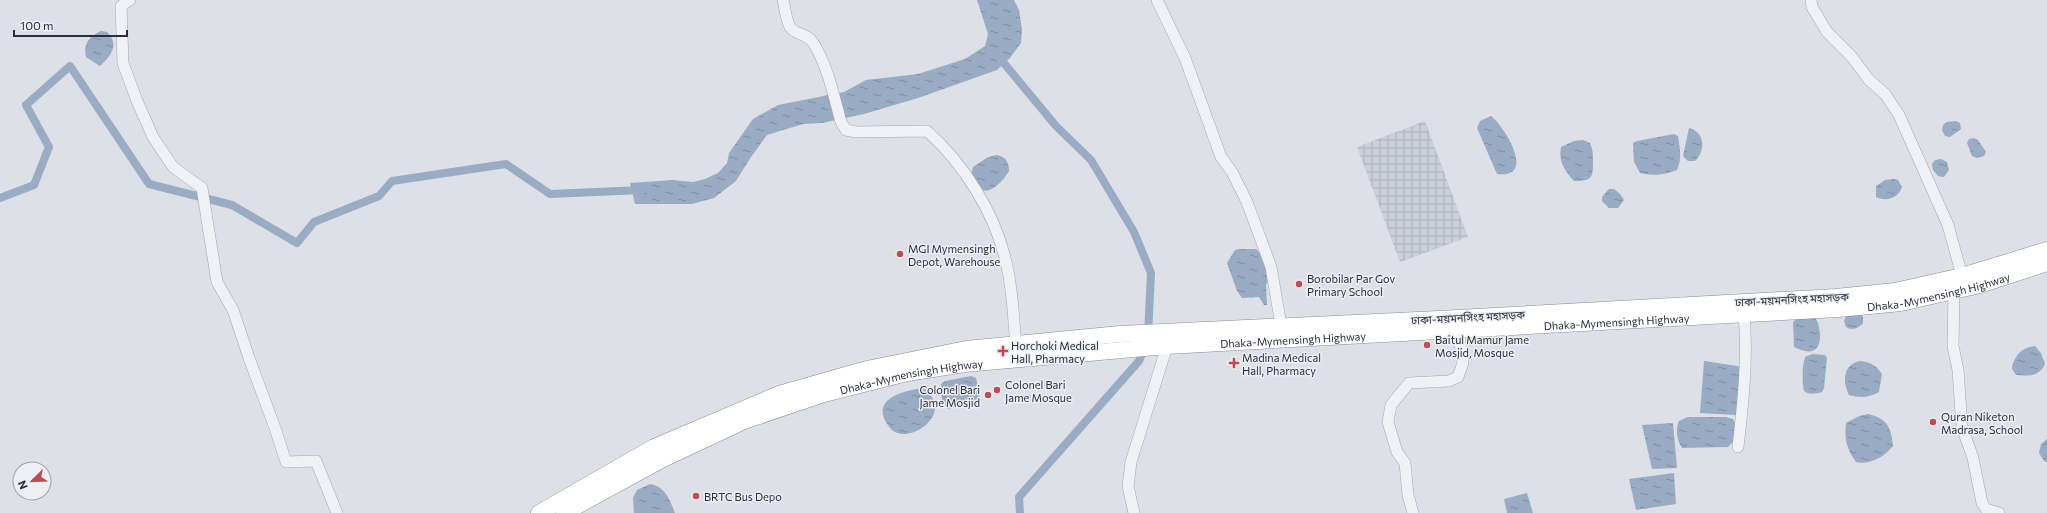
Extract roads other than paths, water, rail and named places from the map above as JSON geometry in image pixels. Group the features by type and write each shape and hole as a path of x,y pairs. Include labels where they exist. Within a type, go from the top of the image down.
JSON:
{"highway":[{"name":"ঢাকা-ময়মনসিংহ মহাসড়ক","path":"1171,331 1231,330 1281,325 1447,319 1836,297 1895,291 1962,276 2047,250"},
{"name":"Dhaka-Mymensingh Highway","path":"539,513 654,447 714,420 779,394 867,369 966,350 1016,344 1120,341 1167,346 1838,309 1901,303 1980,285 2047,263"},
{"name":"Dhaka-Mymensingh Highway","path":"564,513 670,456 744,422 824,394 921,370 1120,341 1171,331"}],"street":[{"path":"130,0 121,6 123,63 137,101 153,137 173,166 202,188 217,282 233,310 286,462 316,461 337,513"},
{"path":"784,0 790,26 796,32 809,36 815,45 831,87 841,122 846,130 856,132 927,131 945,148 961,168 999,237 1006,263 1016,344"},
{"path":"1157,0 1185,58 1221,157 1232,172 1247,202 1271,267 1281,325"},
{"path":"1811,0 1812,7 1827,32 1852,57 1869,80 1885,94 1899,115 1948,225 1962,276"},
{"path":"1954,291 1953,346 1958,370 1962,427 1973,458 1982,503 1986,509 2000,513"},
{"path":"1738,447 1744,392 1746,347 1744,314"},
{"path":"1413,513 1408,495 1405,463 1397,452 1388,422 1391,405 1409,383 1449,381 1458,377 1463,363 1458,330"},
{"path":"1134,513 1128,486 1131,462 1167,346"}],"water":[{"path":"977,0 1014,0 1019,10 1022,30 1021,43 1009,59 997,70 918,98 864,114 822,123 803,124 767,135 736,181 714,198 692,204 635,204 630,183 672,180 693,182 705,179 718,173 727,163 729,153 753,119 778,105 844,92 866,80 918,74 965,59 985,46 988,34"},
{"path":"101,31 107,32 111,36 113,45 108,58 100,66 86,57 85,48 90,38"},
{"path":"1491,116 1503,130 1514,151 1516,161 1515,169 1509,173 1497,174 1477,128 1480,121"},
{"path":"1956,121 1960,123 1961,129 1950,137 1945,136 1942,130 1943,125 1947,122"},
{"path":"1689,128 1698,133 1702,142 1701,152 1695,161 1688,161 1683,156"},
{"path":"1674,134 1678,136 1680,149 1680,162 1677,170 1658,174 1640,173 1634,162 1633,143"},
{"path":"1974,138 1978,140 1986,152 1984,156 1977,158 1972,156 1967,143 1969,139"},
{"path":"1583,140 1590,143 1592,148 1593,171 1592,175 1588,179 1574,181 1561,161 1561,147 1574,141"},
{"path":"997,155 1006,160 1009,171 1001,182 993,188 985,191 981,189 971,175 973,167 988,157"},
{"path":"1941,159 1947,162 1949,170 1944,177 1938,176 1933,170 1932,164 1935,160"},
{"path":"1885,180 1898,180 1902,187 1898,194 1888,199 1876,197 1876,186"},
{"path":"1609,189 1614,189 1624,200 1618,208 1609,208 1602,201 1602,197"},
{"path":"1256,249 1262,255 1270,276 1266,285 1267,305 1264,305 1259,297 1242,298 1237,291 1227,263 1235,250"},
{"path":"1860,313 1863,317 1863,323 1861,325 1853,329 1846,327 1844,321 1846,316"},
{"path":"1798,317 1815,318 1819,325 1819,345 1813,350 1805,351 1794,347 1793,322"},
{"path":"2035,346 2041,353 2045,364 2043,368 2033,375 2016,375 2012,369 2014,360 2019,353 2026,348"},
{"path":"1812,354 1825,355 1827,358 1824,388 1822,392 1812,394 1804,391 1803,365 1805,357"},
{"path":"1704,361 1744,367 1736,415 1700,413"},
{"path":"1860,361 1872,364 1882,374 1879,392 1864,397 1849,395 1845,385 1847,370 1854,363"},
{"path":"971,376 976,378 980,397 970,405 947,409 942,400 941,384 945,381"},
{"path":"923,388 932,398 935,407 932,417 926,425 917,431 908,434 898,433 891,429 885,419 883,411 889,399 914,389"},
{"path":"1869,414 1880,419 1890,429 1893,446 1886,454 1877,459 1862,463 1856,462 1850,453 1847,444 1845,434 1846,423 1859,416"},
{"path":"1688,417 1726,417 1733,419 1736,426 1735,437 1728,447 1682,448 1678,438 1677,428 1679,421"},
{"path":"1673,423 1677,468 1652,469 1642,425"},
{"path":"2047,439 2047,462 2044,461 2039,453 2041,444"},
{"path":"1674,473 1676,504 1636,510 1629,479"},
{"path":"650,484 660,488 666,494 675,513 634,513 633,498 637,490"},
{"path":"1527,493 1533,513 1507,513 1504,499"}],"waterway":[{"path":"998,56 1056,126 1091,160 1134,232 1151,273 1148,336"},
{"path":"0,198 34,185 49,147 26,105 70,66 149,184 232,205 297,243 314,222 379,196 392,181 506,164 550,194 642,190"},
{"path":"1020,513 1019,497 1139,361 1145,347"}],"place":[{"name":"MGI Mymensingh Depot, Warehouse","path":"900,254"},
{"name":"Borobilar Par Gov Primary School","path":"1299,284"},
{"name":"Baitul Mamur Jame Mosjid, Mosque","path":"1427,345"},
{"name":"Horchoki Medical Hall, Pharmacy","path":"1003,351"},
{"name":"Madina Medical Hall, Pharmacy","path":"1234,363"},
{"name":"Colonel Bari Jame Mosque","path":"997,390"},
{"name":"Colonel Bari Jame Mosjid","path":"988,395"},
{"name":"Quran Niketon Madrasa, School","path":"1933,422"},
{"name":"BRTC Bus Depo","path":"696,496"}]}
